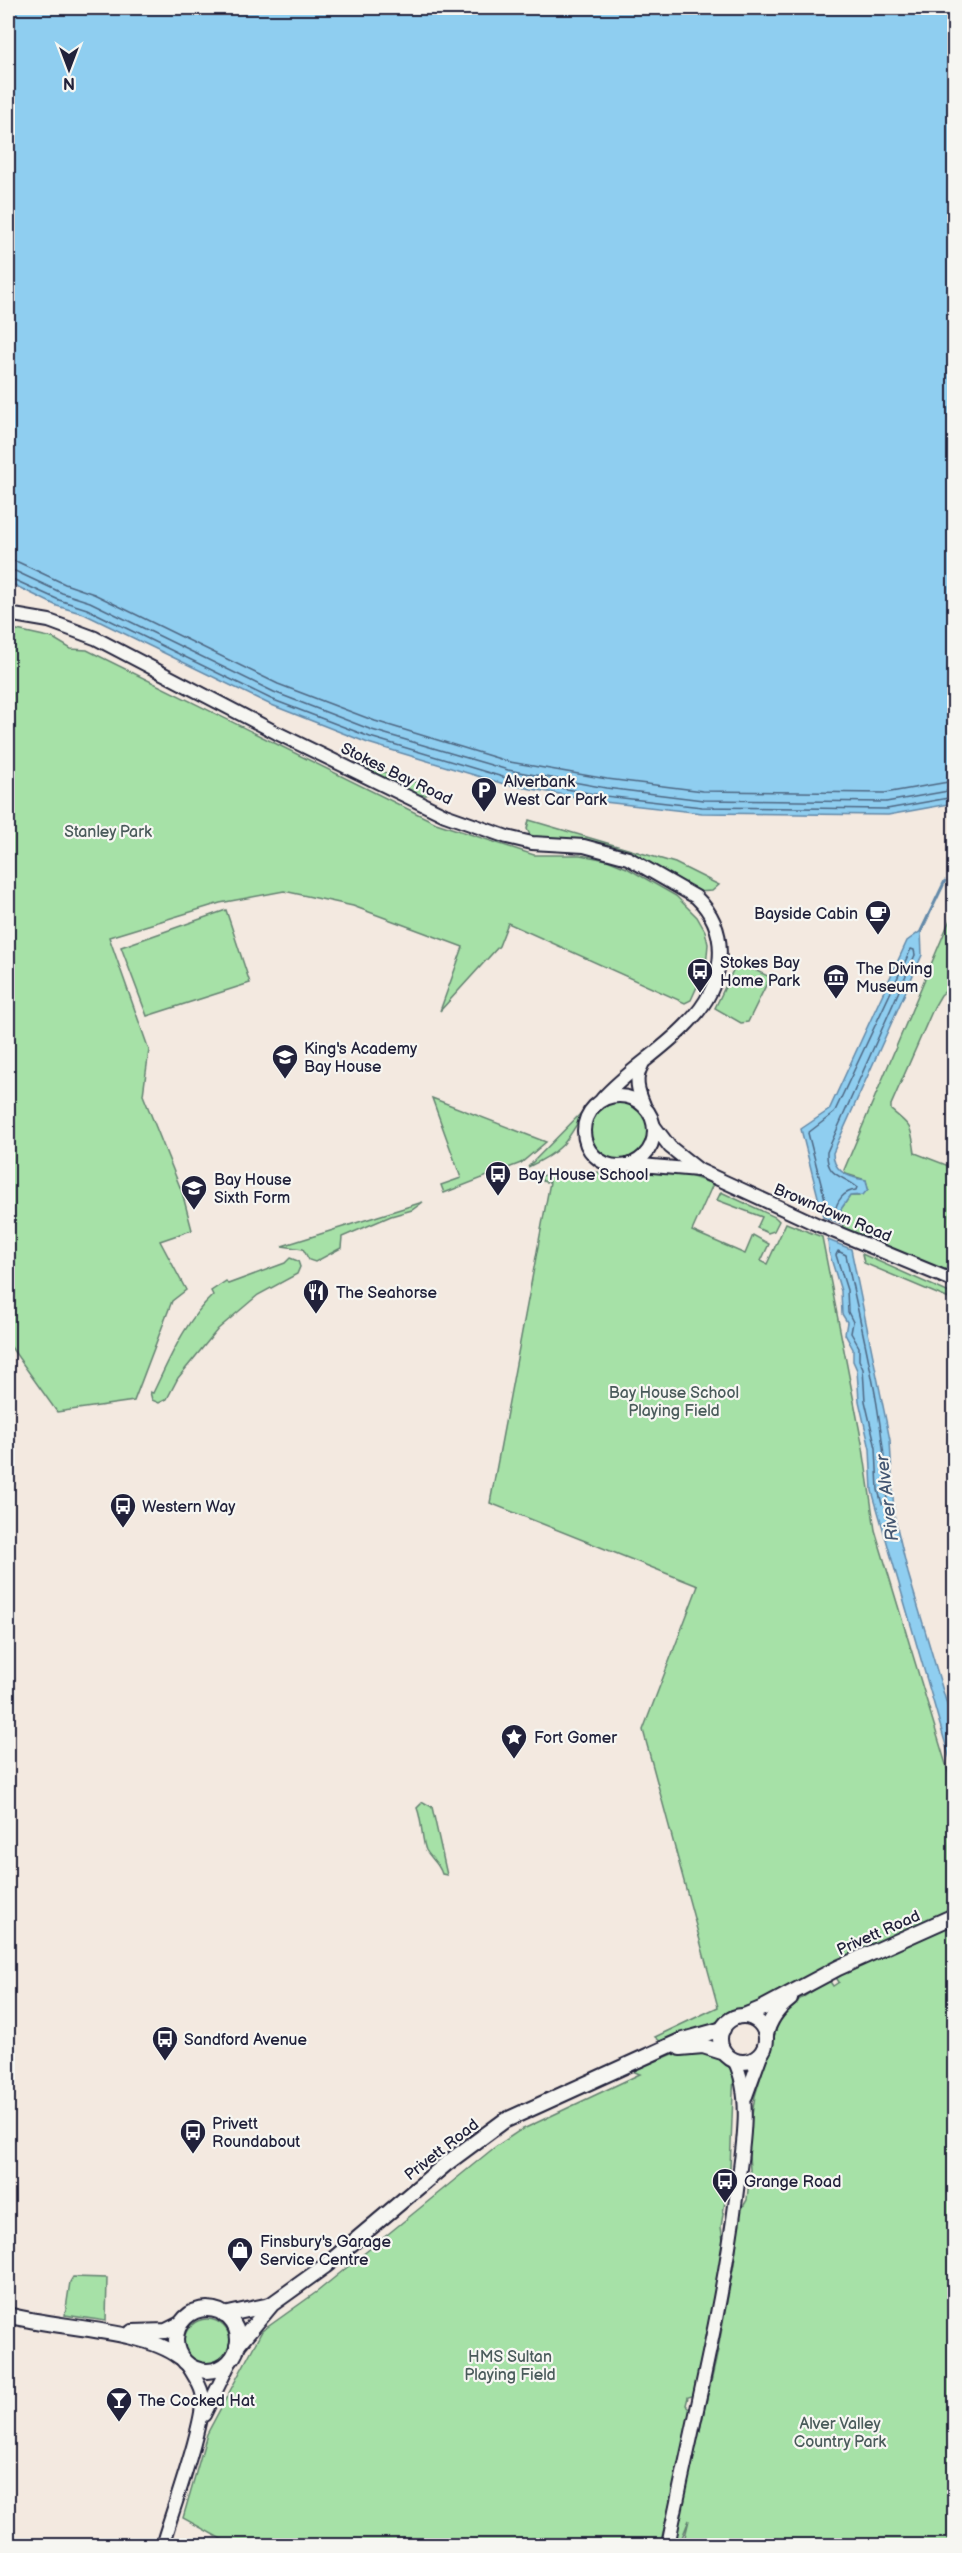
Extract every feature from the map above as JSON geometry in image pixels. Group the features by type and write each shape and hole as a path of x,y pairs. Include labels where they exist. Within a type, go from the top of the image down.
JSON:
{"main road":[{"name":"Privett Road","path":"744,2016 815,1980 954,1916"},
{"name":"Privett Road","path":"766,2035 768,2026 780,2007 815,1980"},
{"path":"744,2016 758,2021 766,2035 762,2052 746,2062 729,2056 721,2044 723,2029 729,2020 744,2016"},
{"name":"Privett Road","path":"235,2351 272,2304 325,2266 446,2164 504,2121 651,2053 680,2041 723,2029"},
{"name":"Privett Road","path":"651,2053 704,2046 729,2056"},
{"name":"Privett Road","path":"224,2315 272,2304"},
{"path":"8,2315 59,2326 105,2332 160,2345 184,2361 197,2369 217,2369 226,2364 235,2351 237,2335 234,2325 224,2315 207,2309 187,2316 176,2333 176,2346 184,2361"},
{"path":"105,2332 166,2331 180,2324"}],"street":[{"name":"Stokes Bay Road","path":"8,614 49,621 95,638 287,738 445,815 520,840 584,846 611,852 645,866 690,892 705,905 719,932 722,953 720,966 708,995 691,1020 594,1106 584,1124 587,1145 592,1154 610,1165 630,1164"},
{"path":"630,1164 646,1154 654,1136 651,1115 644,1106 637,1083 637,1072 644,1061"},
{"path":"603,1100 625,1096 644,1106"},
{"name":"Browndown Road","path":"654,1126 670,1147 699,1170 816,1224 954,1281"},
{"name":"Browndown Road","path":"630,1164 699,1170"},
{"path":"668,2546 723,2289 741,2162 746,2097 762,2052"},
{"path":"729,2056 740,2072 746,2097"},
{"path":"162,2546 197,2430 235,2351"},
{"path":"184,2361 202,2392 197,2430"}],"green space":[{"name":"Stanley Park","path":"8,628 53,638 71,649 87,650 436,823 534,855 580,855 607,860 627,868 676,896 697,917 705,931 708,944 706,967 691,1000 685,1003 508,923 499,946 440,1011 463,947 353,906 284,891 220,903 109,937 149,1050 143,1095 182,1192 192,1230 160,1241 186,1290 172,1301 134,1401 57,1412 8,1343"},
{"path":"364,766 422,784 432,791 426,795 417,795"},
{"path":"529,820 675,863 719,885 712,891 696,892 632,857 533,841 527,829"},
{"path":"226,910 250,983 147,1016 121,947"},
{"path":"954,910 954,984 941,995 934,1007 891,1105 891,1110 909,1128 915,1153 954,1168 954,1274 843,1228 841,1209 850,1196 859,1196 868,1189 866,1180 846,1174 844,1170"},
{"path":"737,962 770,977 748,1022 741,1023 715,1008"},
{"path":"432,1098 546,1142 521,1163 444,1193 441,1185 461,1178"},
{"path":"614,1102 626,1102 641,1110 649,1125 649,1137 641,1152 626,1160 614,1160 599,1152 591,1137 591,1125 599,1110"},
{"path":"586,1108 564,1144 558,1150 528,1167"},
{"name":"Bay House School Playing Field","path":"560,1172 681,1173 713,1184 692,1231 745,1254 753,1235 769,1244 761,1261 767,1264 786,1223 822,1237 863,1448 875,1530 954,1791 954,1908 817,1971 756,2003 728,2012 719,2021 661,2042 655,2037 718,2007 643,1730 698,1586 490,1503 550,1182 536,1177"},
{"path":"721,1192 775,1217 779,1221 774,1231 768,1233 757,1228 762,1217 717,1200"},
{"path":"423,1202 412,1210 391,1216 342,1237 341,1248 315,1262 309,1260 303,1249 282,1246"},
{"path":"862,1254 954,1295 954,1301 864,1263"},
{"path":"290,1258 298,1261 300,1267 297,1274 258,1295 218,1329 178,1378 167,1399 159,1403 152,1400 150,1392 153,1393 186,1328 213,1295 211,1291 226,1281 228,1284 285,1263"},
{"path":"423,1802 432,1807 447,1875 442,1874 425,1846 417,1808"},
{"name":"Alver Valley Country Park","path":"954,1922 954,2545 683,2545 689,2520 679,2545 673,2546 716,2360 734,2264 740,2212 747,2200 750,2170 748,2140 755,2096 776,2025 788,2007 829,1980 833,1986 839,1982 835,1976"},
{"name":"HMS Sultan Playing Field","path":"699,2050 725,2057 734,2069 730,2169 721,2227 724,2247 696,2395 688,2397 686,2405 692,2411 660,2545 232,2545 183,2518 207,2434 262,2331 318,2291 495,2147 519,2131 640,2074 632,2071 678,2052"},
{"path":"73,2277 107,2278 106,2321 65,2315 70,2282"},
{"path":"207,2319 216,2320 223,2326 229,2333 229,2351 223,2358 216,2364 207,2365 198,2364 191,2358 185,2351 184,2342 185,2333 191,2326 198,2320"},
{"path":"8,2538 125,2545 8,2545"}],"water":[{"path":"8,8 954,8 954,803 888,815 702,813 604,802 504,784 368,743 269,704 84,614 57,606 8,582"},
{"path":"921,931 922,955 833,1153 839,1169 849,1176 866,1180 868,1189 863,1195 850,1196 841,1209 842,1224 823,1217 801,1129 829,1110 907,941"},
{"path":"828,1240 851,1249 890,1440 894,1515 908,1573 954,1728 954,1773 872,1491 870,1449 859,1401 857,1370 853,1361 853,1349 845,1334 847,1322 842,1314 841,1291 829,1252"}],"waterway":[{"name":"River Alver","path":"921,931 945,881"}],"place":[{"name":"Alverbank West Car Park","path":"484,813"},
{"name":"Bayside Cabin","path":"878,936"},
{"name":"Stokes Bay Home Park","path":"700,994"},
{"name":"The Diving Museum","path":"836,1000"},
{"name":"King's Academy Bay House","path":"285,1080"},
{"name":"Bay House School","path":"498,1197"},
{"name":"Bay House Sixth Form","path":"194,1211"},
{"name":"The Seahorse","path":"316,1315"},
{"name":"Western Way","path":"123,1529"},
{"name":"Fort Gomer","path":"514,1760"},
{"name":"Sandford Avenue","path":"165,2062"},
{"name":"Privett Roundabout","path":"193,2155"},
{"name":"Grange Road","path":"725,2204"},
{"name":"Finsbury's Garage Service Centre","path":"240,2273"},
{"name":"The Cocked Hat","path":"119,2423"}]}
